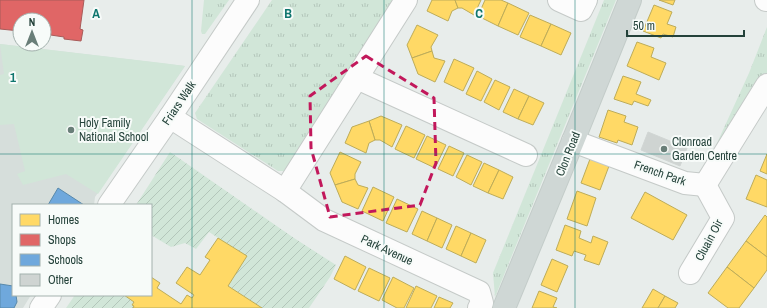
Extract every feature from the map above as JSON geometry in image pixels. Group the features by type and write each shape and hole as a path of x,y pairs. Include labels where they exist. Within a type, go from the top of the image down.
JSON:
{"main road":[{"name":"Clon Road","path":"504,308 574,141 630,0"}],"street":[{"name":"Friars Walk","path":"110,204 248,0"},
{"path":"285,191 406,0"},
{"path":"559,0 581,10 586,0"},
{"path":"357,78 526,155"},
{"path":"704,184 767,86"},
{"name":"Park Avenue","path":"170,117 285,191 324,220 479,292 482,303 479,308"},
{"name":"French Park","path":"574,141 685,183 704,184"},
{"name":"Cluain Oir","path":"690,273 723,218 704,184"},
{"path":"42,308 49,296"}],"highlighted area":[{"path":"366,56 434,98 436,163 420,205 330,217 311,148 310,96"}],"shaded area":[{"name":"Holy Family National School","path":"0,44 12,45 12,52 52,52 52,50 185,66 95,197 94,204 12,204 12,296 30,296 23,308 0,308"}],"green space":[{"path":"204,0 229,0 205,34 202,34 201,31"},
{"path":"272,0 397,0 289,171 278,171 197,119 195,113"},
{"path":"604,0 616,0 495,297 493,273"},
{"path":"767,27 767,73 707,165 749,73"},
{"name":"Holy Family National School","path":"0,44 12,45 12,52 52,52 52,50 185,66 98,194 66,174 23,185 17,174 25,171 14,124 0,125 0,75 4,74"},
{"path":"170,152 294,238 336,265 330,277 309,308 262,308 228,286 246,256 209,232 196,249 185,243 171,247 152,236 152,204 137,204"},
{"path":"74,296 125,296 134,302 132,305 134,306 133,308 66,308"}],"building: Homes":[{"path":"432,0 455,0 458,8 452,11 448,21 427,11"},
{"path":"455,0 481,0 474,15 462,8 458,8"},
{"path":"485,0 501,0 508,3 498,26 478,16"},
{"path":"659,0 675,0 673,5"},
{"path":"508,3 529,13 518,35 498,26"},
{"path":"654,5 672,12 667,24 676,27 673,37 663,34 661,38 643,31"},
{"path":"530,15 551,24 541,46 520,37"},
{"path":"551,24 571,33 561,55 541,46"},
{"path":"417,25 438,35 431,47 432,51 412,58 407,45"},
{"path":"637,42 654,48 651,57 666,63 659,80 627,66"},
{"path":"432,51 434,58 445,61 435,82 418,74 412,58"},
{"path":"454,59 474,68 463,91 444,82"},
{"path":"477,71 492,79 481,101 466,94"},
{"path":"623,76 641,82 636,94 651,100 648,106 634,101 632,105 614,99"},
{"path":"495,80 510,87 499,110 484,102"},
{"path":"514,89 529,96 518,119 503,112"},
{"path":"529,96 544,103 533,125 518,119"},
{"path":"608,110 626,116 624,122 638,127 632,145 618,140 617,143 599,137"},
{"path":"381,116 402,125 392,147 380,140 375,140 369,121"},
{"path":"369,121 375,140 369,143 366,153 345,143 352,127"},
{"path":"406,126 425,135 414,158 395,149"},
{"path":"427,136 446,145 435,168 416,159"},
{"path":"449,146 464,153 453,176 438,169"},
{"path":"340,152 361,162 355,174 355,179 335,185 330,173"},
{"path":"767,154 767,174 760,171"},
{"path":"467,155 482,162 471,185 456,177"},
{"path":"590,159 609,166 600,190 581,183"},
{"path":"484,163 499,170 488,193 473,186"},
{"path":"499,170 513,177 503,199 488,193"},
{"path":"756,175 767,180 767,207 746,199"},
{"path":"355,179 358,185 368,188 358,209 342,202 335,185"},
{"path":"373,187 394,197 383,221 362,211"},
{"path":"577,191 596,198 587,226 567,219"},
{"path":"645,192 687,215 673,240 631,218"},
{"path":"397,199 418,209 407,232 386,223"},
{"path":"422,211 437,218 427,241 412,234"},
{"path":"765,215 767,217 767,257 746,241"},
{"path":"437,218 452,225 442,248 427,241"},
{"path":"565,225 581,231 579,238 591,243 593,236 608,242 599,265 584,260 586,255 574,251 572,256 556,250"},
{"path":"456,226 471,233 461,256 446,249"},
{"path":"471,233 486,240 476,263 461,256"},
{"path":"218,238 247,256 228,286 262,308 133,308 134,306 132,305 134,302 125,296 152,296 152,278 160,283 157,288 181,304 187,295 192,298 194,295 176,283 187,267 200,275 210,260 205,257"},
{"path":"746,241 767,257 767,270 754,288 727,267"},
{"path":"345,256 366,267 355,290 334,279"},
{"path":"552,259 568,266 557,292 541,285"},
{"path":"727,267 754,288 739,308 728,308 708,293"},
{"path":"369,268 390,278 379,301 358,291"},
{"path":"393,277 414,288 404,308 397,308 382,300"},
{"path":"416,286 437,296 431,308 406,308"},
{"path":"653,289 665,296 658,308 642,308"},
{"path":"539,291 557,298 553,307 557,308 532,308"},
{"path":"665,296 678,303 675,308 658,308"},
{"path":"439,297 453,303 450,308 434,308"}],"building: Shops":[{"path":"0,0 84,0 80,29 83,30 81,41 64,39 64,37 52,35 52,12 12,12 12,30 0,29"}],"building: Schools":[{"path":"58,188 82,204 49,204"},
{"path":"0,284 12,286 12,296 16,296 17,302 14,308 0,308"}],"building: Other":[{"name":"Clonroad Garden Centre","path":"648,132 687,148 680,166 641,150"}],"place":[{"name":"Holy Family National School","path":"71,130"},
{"name":"Clonroad Garden Centre","path":"664,149"}]}
